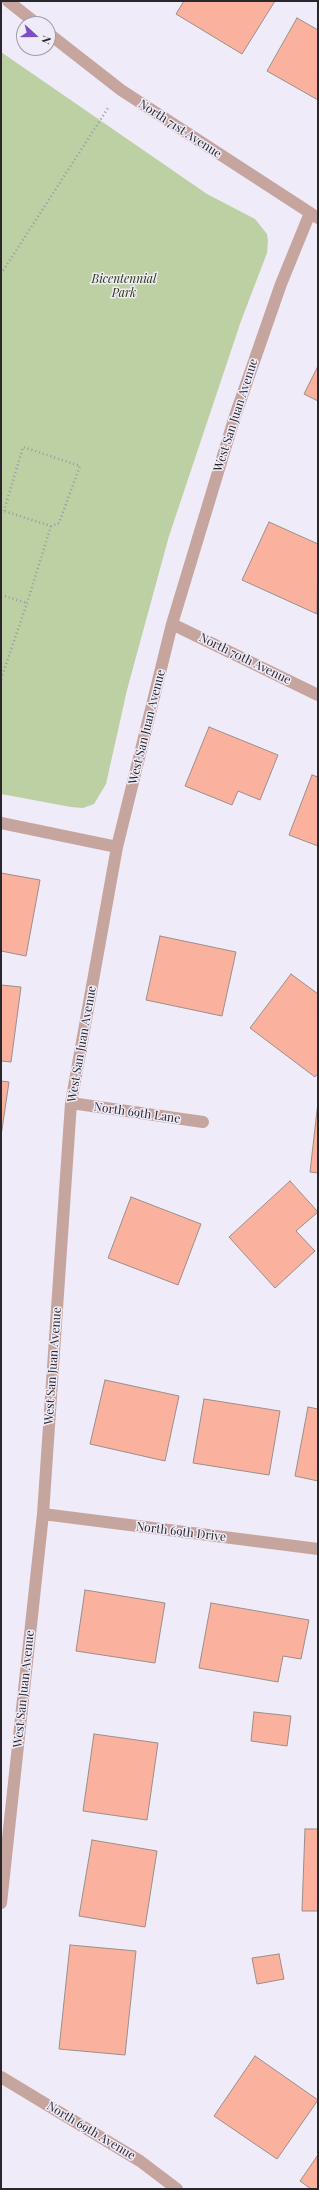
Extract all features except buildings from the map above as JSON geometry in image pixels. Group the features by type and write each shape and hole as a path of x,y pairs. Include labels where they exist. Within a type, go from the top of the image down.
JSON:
{"street":[{"path":"8,1 27,16"},
{"name":"North 71st Avenue","path":"56,39 121,90 314,215"},
{"name":"West San Juan Avenue","path":"1,1903 43,1514 71,1103 117,847 172,624 235,416 281,284 314,215"},
{"name":"North 70th Avenue","path":"172,624 318,694"},
{"path":"1,823 117,847"},
{"name":"North 69th Lane","path":"71,1103 204,1122"},
{"name":"North 69th Drive","path":"43,1514 318,1549"},
{"name":"North 69th Avenue","path":"1,2077 140,2161 177,2189"}],"path":[{"path":"1,274 121,90"},
{"path":"23,447 80,466 59,523 51,526 2,510 23,447"},
{"path":"1,679 51,526"},
{"path":"1,596 27,603"}],"green space":[{"name":"Bicentennial Park","path":"1,52 207,194 255,219 267,234 268,241 267,253 241,321 169,536 127,690 106,784 94,804 83,808 1,794"}]}
